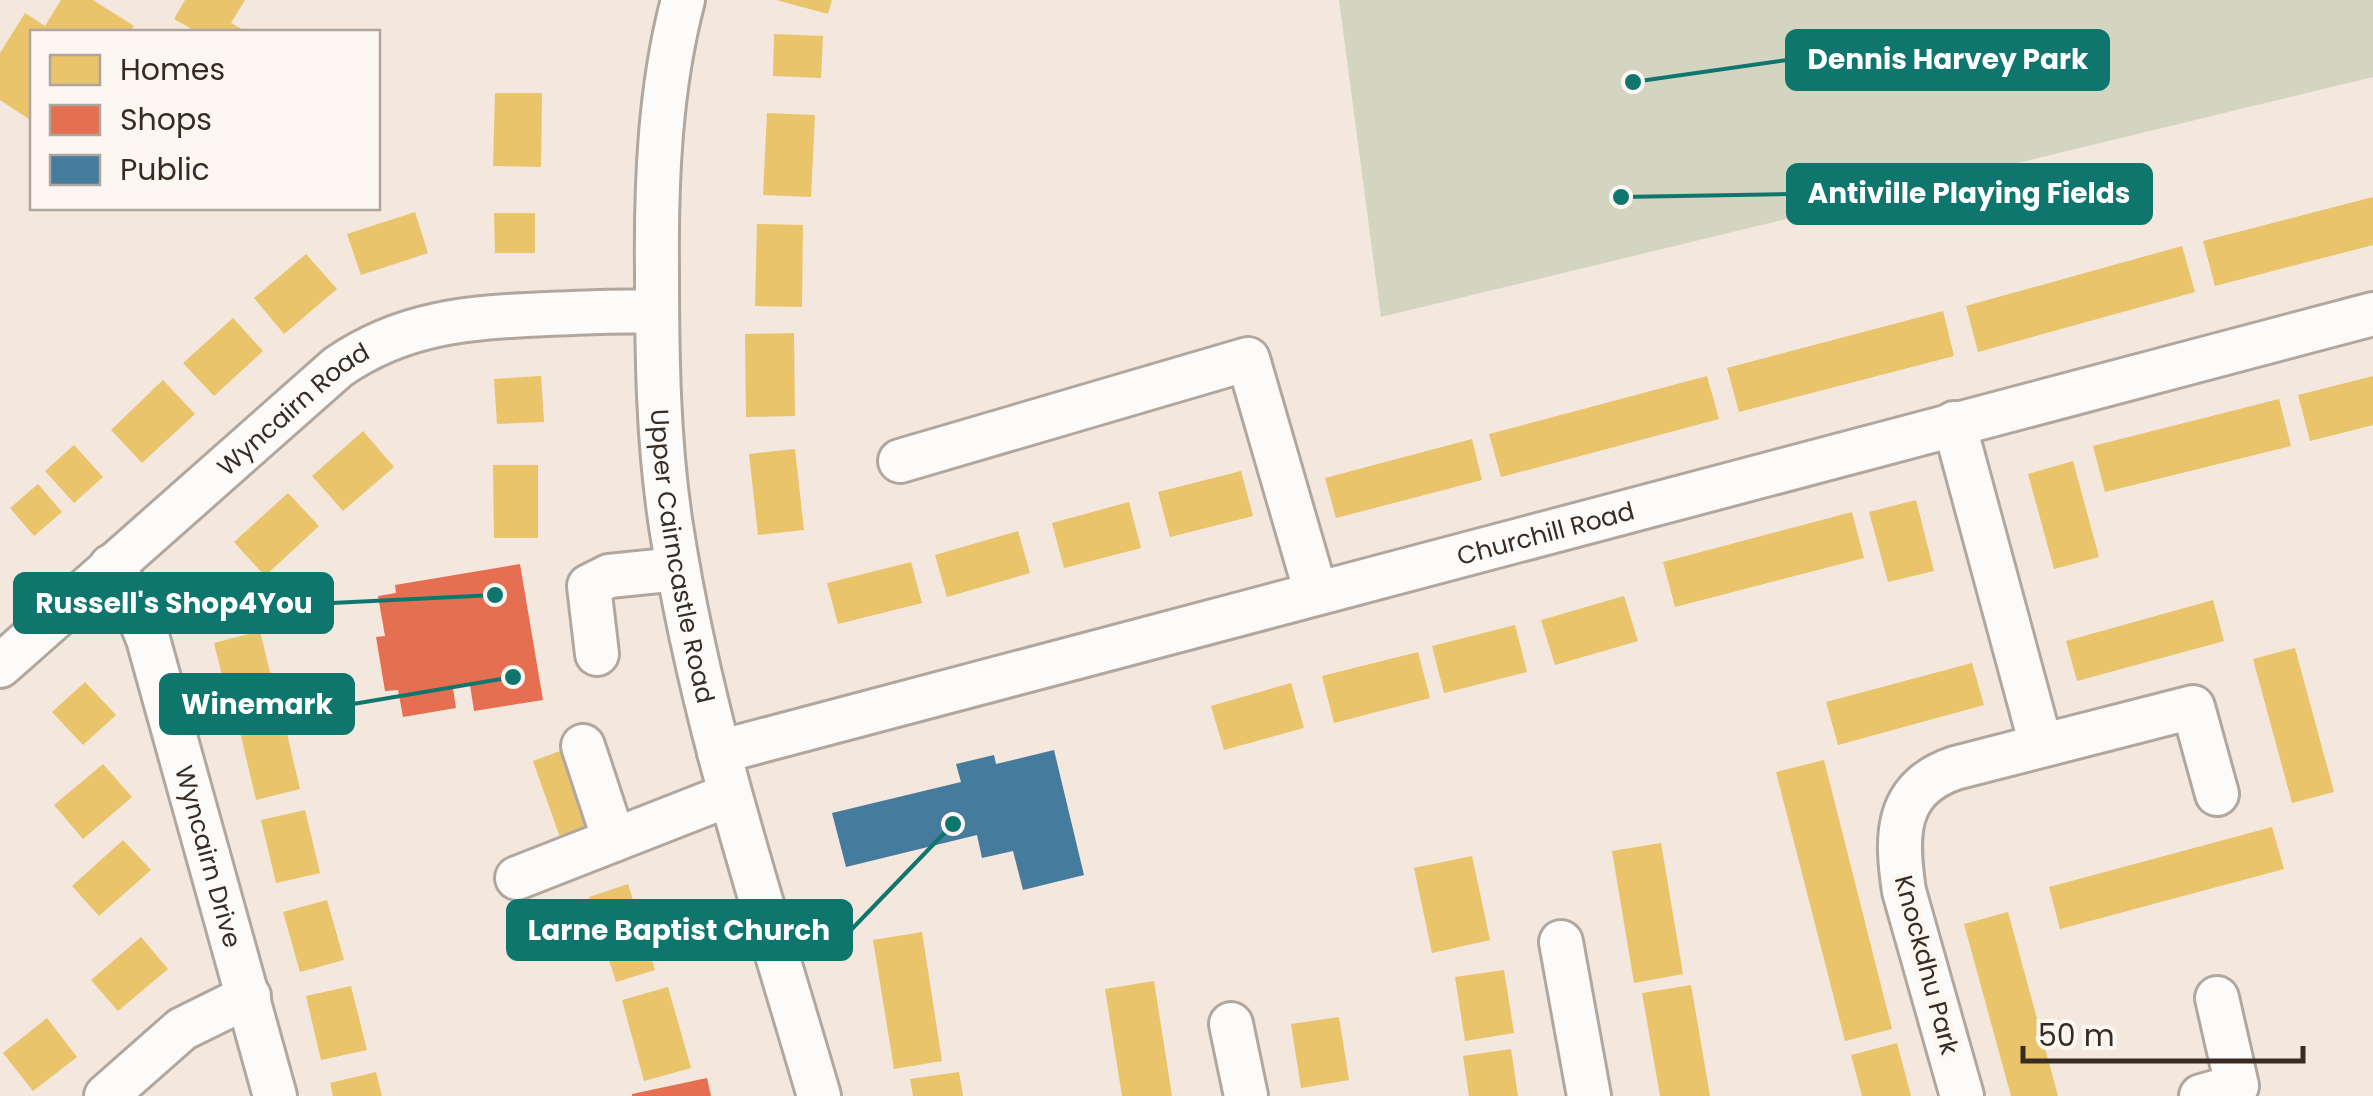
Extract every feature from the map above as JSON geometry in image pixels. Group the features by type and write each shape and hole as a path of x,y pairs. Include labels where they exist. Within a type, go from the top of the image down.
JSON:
{"street":[{"name":"Upper Cairncastle Road","path":"683,0 661,134 657,312 662,451 698,675 729,795 820,1096"},
{"name":"Wyncairn Road","path":"0,666 338,367 379,342 428,324 474,316 657,312"},
{"name":"Churchill Road","path":"718,752 2373,314"},
{"path":"900,462 1248,359 1316,593"},
{"path":"1954,423 2041,745"},
{"name":"Wyncairn Drive","path":"111,566 130,594 148,639 276,1096"},
{"path":"597,654 590,586 609,576 678,569"},
{"name":"Knockdhu Park","path":"1962,1096 1904,891 1900,850 1903,813 1920,789 1938,774 2193,707 2217,794"},
{"path":"583,746 614,840"},
{"path":"517,878 729,795"},
{"path":"1560,942 1590,1096"},
{"path":"106,1096 182,1030 249,996"},
{"path":"2202,1096 2237,1086 2217,998"},
{"path":"1231,1024 1246,1096"}],"green space":[{"path":"1339,0 2373,0 2373,77 1381,317"}],"building: Homes":[{"path":"61,0 93,0 134,26 131,30 30,30 30,120 0,100 0,53 25,13 45,26"},
{"path":"185,0 245,0 231,23 243,30 193,30 174,19"},
{"path":"776,0 832,0 828,14"},
{"path":"774,34 823,36 821,78 773,76"},
{"path":"495,93 542,93 541,167 493,166"},
{"path":"767,113 815,115 811,197 763,195"},
{"path":"2373,197 2373,245 2215,286 2203,241"},
{"path":"415,212 428,253 361,275 347,234"},
{"path":"494,213 535,213 535,253 495,253"},
{"path":"757,224 803,225 802,307 755,306"},
{"path":"2182,246 2195,292 1978,352 1966,306"},
{"path":"306,254 337,289 284,334 254,298"},
{"path":"1943,311 1954,356 1739,412 1727,368"},
{"path":"233,318 263,351 214,396 183,363"},
{"path":"794,333 795,416 746,417 745,334"},
{"path":"541,376 544,422 497,424 494,379"},
{"path":"1707,376 1719,419 1501,477 1489,434"},
{"path":"2373,376 2373,425 2310,441 2298,395"},
{"path":"163,380 195,414 142,463 111,430"},
{"path":"2279,399 2291,446 2105,492 2093,446"},
{"path":"363,431 394,467 343,511 312,476"},
{"path":"1472,439 1482,480 1336,518 1325,478"},
{"path":"74,445 103,477 74,503 45,471"},
{"path":"795,449 804,530 758,535 749,454"},
{"path":"2073,461 2099,557 2054,569 2028,474"},
{"path":"493,465 538,465 538,538 494,538"},
{"path":"1241,471 1253,516 1170,537 1158,492"},
{"path":"38,484 62,512 34,536 10,508"},
{"path":"288,493 319,526 265,576 234,542"},
{"path":"1916,500 1934,571 1888,582 1869,512"},
{"path":"1129,502 1141,548 1064,568 1052,523"},
{"path":"1852,512 1864,558 1675,607 1663,562"},
{"path":"1018,531 1030,573 947,597 935,555"},
{"path":"911,562 922,603 838,624 827,583"},
{"path":"1624,596 1638,641 1555,665 1541,620"},
{"path":"2213,600 2224,641 2077,681 2066,641"},
{"path":"1515,625 1527,672 1444,693 1432,646"},
{"path":"260,631 276,697 230,708 214,643"},
{"path":"2295,648 2334,792 2292,803 2253,659"},
{"path":"1418,652 1430,698 1334,723 1322,676"},
{"path":"1972,663 1984,705 1838,745 1826,702"},
{"path":"85,682 116,715 83,745 52,712"},
{"path":"1291,683 1304,728 1224,750 1211,706"},
{"path":"284,721 300,789 256,800 240,732"},
{"path":"568,748 597,831 562,843 533,761"},
{"path":"1824,760 1892,1029 1845,1041 1776,772"},
{"path":"103,764 132,797 83,839 54,805"},
{"path":"305,810 320,873 276,883 261,820"},
{"path":"2272,827 2284,869 2060,929 2049,887"},
{"path":"123,840 151,870 99,916 72,886"},
{"path":"1661,843 1683,974 1634,983 1612,851"},
{"path":"1472,856 1490,940 1432,953 1414,868"},
{"path":"628,884 655,970 616,982 589,897"},
{"path":"327,900 344,960 300,972 283,912"},
{"path":"2008,912 2058,1096 2011,1096 1964,924"},
{"path":"922,932 942,1061 894,1069 873,940"},
{"path":"141,937 168,969 118,1011 91,980"},
{"path":"1504,970 1514,1033 1465,1041 1455,977"},
{"path":"1154,981 1172,1096 1122,1096 1105,989"},
{"path":"1691,985 1710,1096 1660,1096 1642,993"},
{"path":"351,986 367,1050 321,1060 306,996"},
{"path":"668,987 691,1068 644,1081 622,1000"},
{"path":"1339,1017 1349,1080 1301,1088 1291,1024"},
{"path":"47,1018 77,1057 33,1091 3,1053"},
{"path":"1897,1043 1911,1096 1862,1096 1851,1055"},
{"path":"1511,1049 1518,1096 1469,1096 1463,1056"},
{"path":"376,1072 382,1096 333,1096 330,1083"},
{"path":"959,1072 963,1096 913,1096 910,1079"}],"building: Shops":[{"path":"520,564 543,700 474,711 470,685 453,688 456,708 403,717 398,690 385,691 376,637 385,636 378,596 396,593 395,585"},
{"path":"707,1078 711,1096 632,1096 632,1094"}],"building: Public":[{"path":"1054,750 1084,875 1023,890 1013,851 982,858 977,835 846,867 832,813 961,782 956,764 994,755 996,764"}],"place":[{"name":"Dennis Harvey Park","path":"1633,82"},
{"name":"Antiville Playing Fields","path":"1621,197"},
{"name":"Russell's Shop4You","path":"495,595"},
{"name":"Winemark","path":"513,677"},
{"name":"Larne Baptist Church","path":"953,824"}]}
